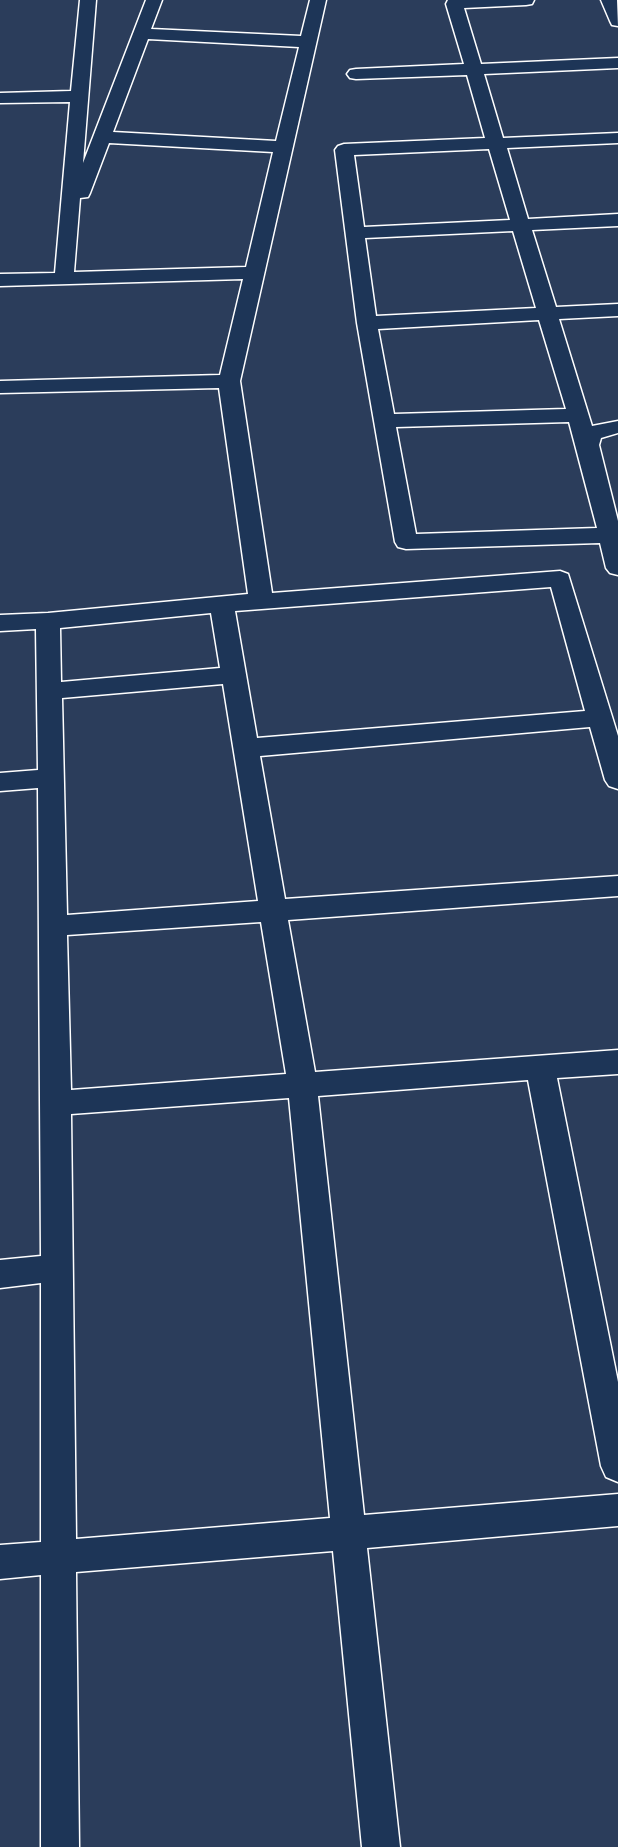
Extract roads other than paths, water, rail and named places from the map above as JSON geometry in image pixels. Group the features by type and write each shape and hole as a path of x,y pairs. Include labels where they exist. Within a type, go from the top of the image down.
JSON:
{"street":[{"path":"64,278 88,0"},
{"path":"68,225 154,0"},
{"path":"261,601 229,381 318,0"},
{"path":"526,0 454,4 590,451 614,536 618,568"},
{"path":"609,0 618,21"},
{"path":"142,34 309,42"},
{"path":"356,74 618,63"},
{"path":"0,98 80,96"},
{"path":"102,137 284,147"},
{"path":"614,536 406,542 367,323 344,150 618,138"},
{"path":"354,233 618,220"},
{"path":"0,280 254,273"},
{"path":"367,323 618,310"},
{"path":"0,387 229,381"},
{"path":"384,421 578,415"},
{"path":"590,451 589,440 593,434 602,429 618,427"},
{"path":"0,623 48,621 261,601 560,579 618,780"},
{"path":"222,605 302,1085 382,1847"},
{"path":"48,621 56,1103 60,1847"},
{"path":"49,691 234,675"},
{"path":"246,748 600,718"},
{"path":"0,782 51,778"},
{"path":"52,926 618,886"},
{"path":"56,1103 618,1062"},
{"path":"540,1067 618,1466"},
{"path":"0,1274 57,1268"},
{"path":"0,1562 618,1510"}]}
